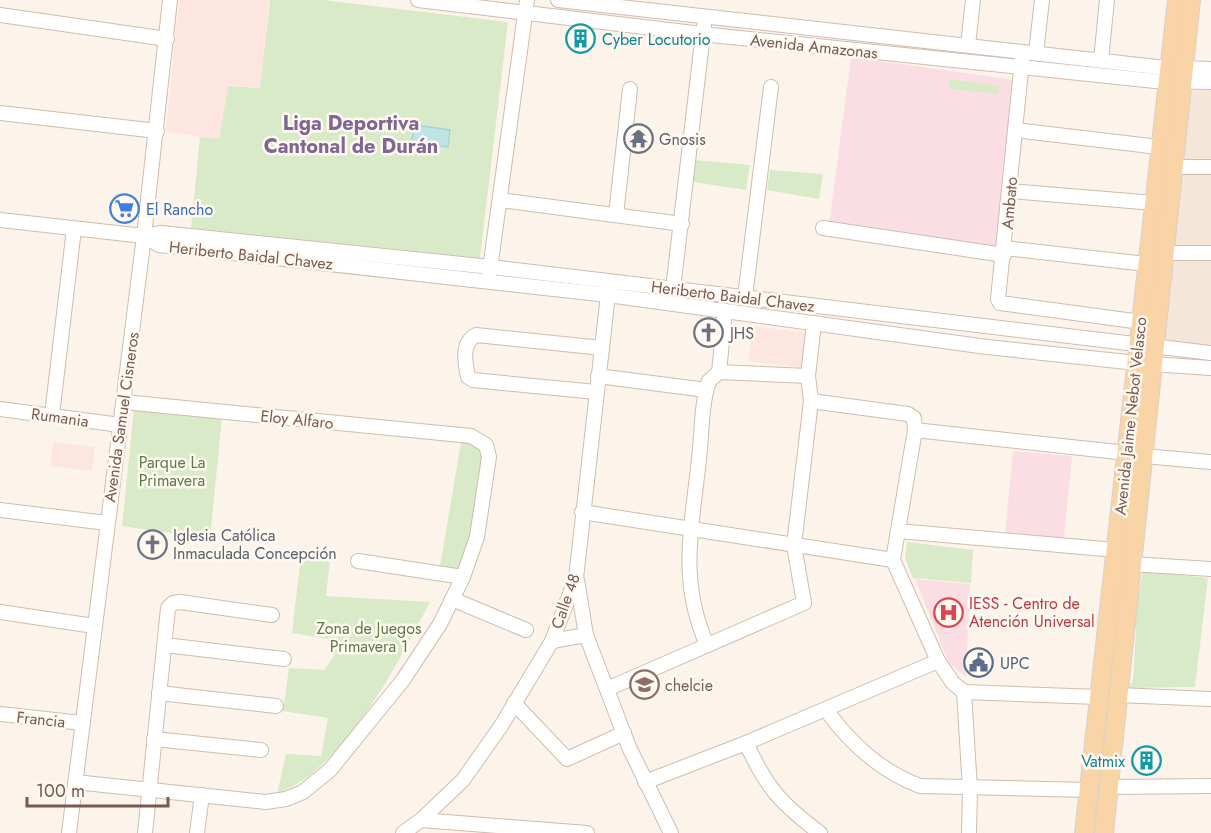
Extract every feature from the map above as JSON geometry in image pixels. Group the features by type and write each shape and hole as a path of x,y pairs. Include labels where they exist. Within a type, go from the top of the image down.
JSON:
{"main road":[{"name":"Avenida Jaime Nebot Velasco","path":"1084,833 1116,550 1135,455 1147,355 1165,253 1173,167 1177,0"},
{"name":"Avenida Jaime Nebot Velasco","path":"1147,355 1141,322 1159,147 1191,0"},
{"name":"Avenida Jaime Nebot Velasco","path":"1104,833 1131,564 1135,455"}],"street":[{"name":"Avenida Samuel Cisneros","path":"69,833 157,131 170,0"},
{"name":"Avenida Amazonas","path":"418,0 526,6 702,34 1021,67 1176,76 1211,69"},
{"name":"Avenida Amazonas","path":"558,0 676,6 705,17 1101,60 1211,82"},
{"path":"968,45 973,0"},
{"name":"Ambato","path":"1042,0 1029,53 1021,67 1004,251 1146,264"},
{"path":"1101,60 1107,0"},
{"path":"490,274 526,6"},
{"path":"0,15 167,39"},
{"path":"673,289 705,17"},
{"path":"745,297 771,87"},
{"path":"616,215 630,89"},
{"path":"0,113 157,131"},
{"path":"1015,130 1159,147"},
{"path":"1173,167 1211,167"},
{"path":"1010,191 1154,203"},
{"path":"500,200 682,224"},
{"name":"Heriberto Baidal Chavez","path":"0,220 144,237 159,245 490,274 609,288 725,311 987,347 1147,355 1211,353"},
{"path":"823,228 1004,251 998,299 1004,306 1141,322"},
{"path":"52,415 74,229"},
{"path":"1165,253 1211,253"},
{"name":"Heriberto Baidal Chavez","path":"609,288 673,289 745,297 1147,355 1211,368"},
{"name":"Calle 48","path":"403,833 421,820 463,780 552,641 576,578 609,288"},
{"path":"707,645 692,603 689,562 690,529 706,390 710,381 719,372 725,311"},
{"path":"607,689 804,603 794,545 811,401 808,376 814,323"},
{"path":"596,392 473,380 467,373 465,353 469,340 476,334 602,348"},
{"path":"719,372 808,376"},
{"path":"598,376 706,390"},
{"path":"811,401 908,414 914,418 915,430 905,476 893,560 938,661 952,683 964,692 1099,697"},
{"name":"Eloy Alfaro","path":"124,402 471,436 486,445 489,457 477,537 463,577"},
{"name":"Rumania","path":"0,409 120,425"},
{"path":"915,430 1211,462"},
{"path":"0,510 107,522"},
{"path":"582,512 893,560"},
{"path":"898,531 1116,550"},
{"path":"75,782 266,802 286,799 316,784 403,680 440,624 463,577 358,561"},
{"path":"1131,564 1211,569"},
{"path":"576,578 586,635 645,782 671,833"},
{"path":"452,599 526,630"},
{"path":"145,833 167,610 175,603 272,615"},
{"path":"0,612 94,626"},
{"path":"552,641 586,635"},
{"path":"165,645 284,659"},
{"path":"645,782 746,743 938,661"},
{"path":"964,692 970,789 969,833"},
{"path":"159,693 276,706"},
{"path":"1118,695 1211,699"},
{"path":"514,703 567,759 624,733"},
{"path":"825,710 852,742 896,777 920,786 970,789 1089,790"},
{"name":"Francia","path":"0,714 82,723"},
{"path":"154,739 261,750"},
{"path":"746,743 774,794 820,833"},
{"path":"1109,787 1211,786"},
{"path":"197,833 202,795"},
{"path":"421,820 587,833"}],"shaded area":[{"path":"179,0 269,0 260,88 228,85 219,139 166,132"},
{"path":"851,57 1015,80 997,248 829,225"},
{"path":"1185,90 1211,90 1211,348 1163,344"},
{"path":"753,326 808,333 803,368 748,361"},
{"path":"53,442 95,447 92,471 50,466"},
{"path":"1013,451 1072,456 1064,539 1005,533"},
{"name":"IESS - Centro de Atención Universal","path":"915,579 970,584 966,677 949,663"}],"green space":[{"name":"Liga Deportiva Cantonal de Durán","path":"270,0 323,0 508,22 480,258 191,228 200,137 219,139 228,86 260,88"},
{"path":"950,79 999,86 999,94 949,89"},
{"path":"695,160 750,165 746,190 693,182"},
{"path":"770,170 823,174 819,199 767,190"},
{"name":"Parque La Primavera","path":"134,408 222,417 210,539 122,526"},
{"path":"462,437 486,445 465,571 440,566"},
{"path":"907,542 973,550 971,583 913,578 905,558"},
{"name":"Zona de Juegos Primavera 1","path":"301,556 330,560 326,596 430,602 378,695 346,739 309,776 277,794 286,754 321,756 328,718 283,711 289,668 324,670 334,656 328,639 292,633"},
{"path":"1143,571 1208,578 1195,687 1126,688 1133,682 1136,629 1133,626"}],"water":[{"path":"415,125 450,130 448,147 411,143"}],"place":[{"name":"Cyber Locutorio","path":"581,39"},
{"name":"Gnosis","path":"638,139"},
{"name":"El Rancho","path":"125,209"},
{"name":"JHS","path":"709,333"},
{"name":"Iglesia Católica Inmaculada Concepción","path":"152,544"},
{"name":"IESS - Centro de Atención Universal","path":"948,612"},
{"name":"UPC","path":"979,663"},
{"name":"chelcie","path":"644,685"},
{"name":"Vatmix","path":"1146,761"}],"district":[{"name":"Liga Deportiva Cantonal de Durán","path":"351,134"}]}
